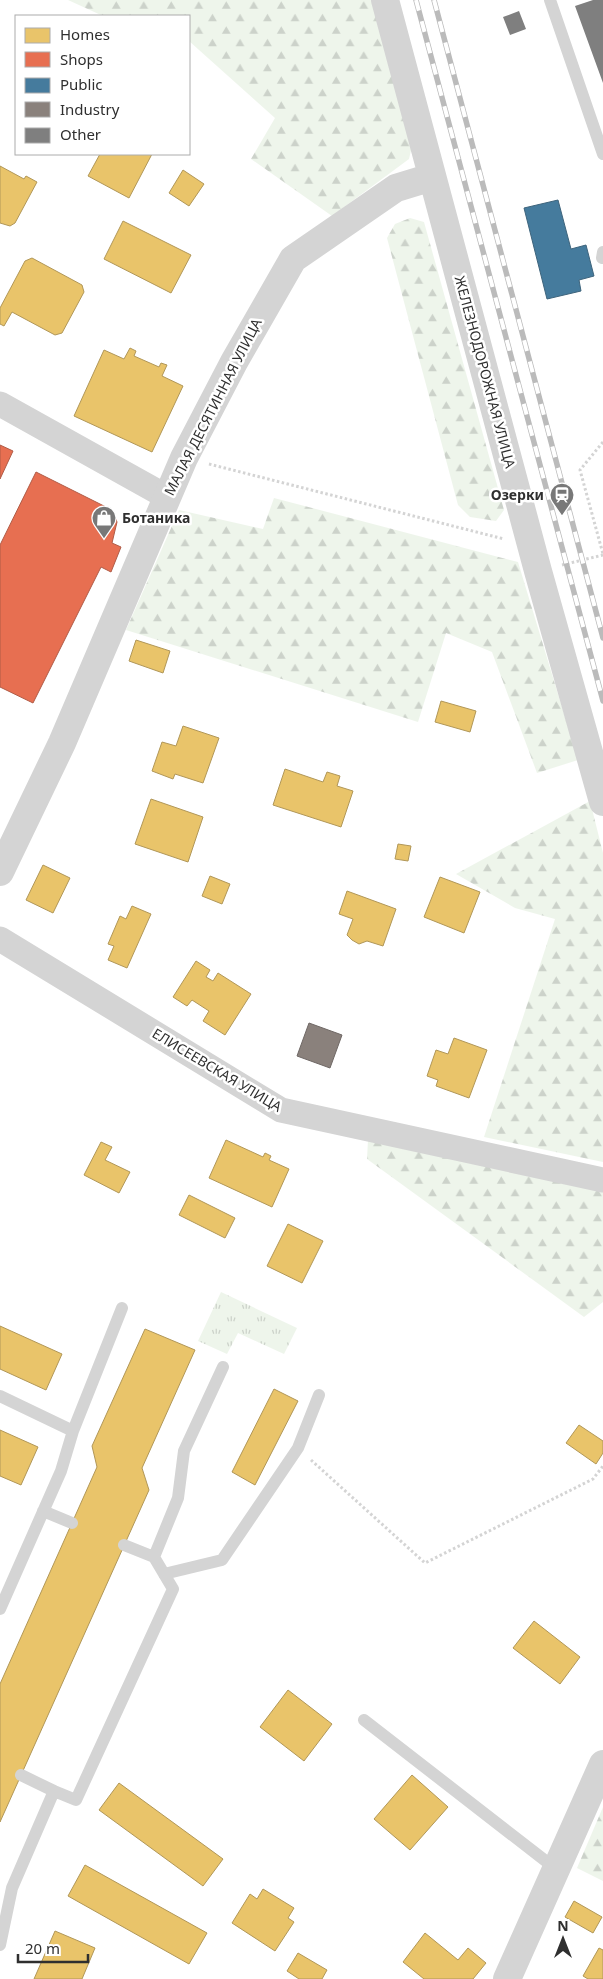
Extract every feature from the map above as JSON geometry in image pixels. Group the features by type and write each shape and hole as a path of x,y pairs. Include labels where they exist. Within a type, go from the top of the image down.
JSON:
{"street":[{"name":"ЖЕЛЕЗНОДОРОЖНАЯ УЛИЦА","path":"385,0 538,571 603,802"},
{"path":"396,188 411,172 419,158 422,141"},
{"name":"МАЛАЯ ДЕСЯТИННАЯ УЛИЦА","path":"0,872 62,743 184,458 234,362 293,259 396,188 432,177"},
{"path":"0,404 167,497"},
{"name":"ЕЛИСЕЕВСКАЯ УЛИЦА","path":"0,939 280,1110 603,1180"},
{"path":"507,1979 603,1764"}],"lane":[{"path":"550,0 603,154"},
{"path":"0,1609 61,1471 73,1431 122,1308"},
{"path":"154,1557 178,1498 184,1451 224,1367"},
{"path":"164,1574 222,1560 298,1448 319,1395"},
{"path":"0,1396 73,1431"},
{"path":"44,1511 72,1523"},
{"path":"21,1776 76,1800 172,1589 154,1557 124,1544"},
{"path":"364,1720 556,1869"},
{"path":"0,1944 12,1888 54,1791"}],"path":[{"path":"558,566 603,554 580,470 603,442"},
{"path":"184,458 511,541"},
{"path":"298,1448 425,1563 593,1480 603,1466"}],"green space":[{"path":"68,0 378,0 414,137 409,159 332,216 251,159 275,118 190,42 190,15 101,15"},
{"path":"410,218 424,222 504,510 496,521 470,517 458,505 387,238 395,224"},
{"path":"274,498 518,562 578,760 537,773 492,652 446,633 418,722 126,630 179,510 263,529"},
{"path":"590,801 603,853 603,1162 484,1137 555,919 515,908 456,874"},
{"path":"368,1140 603,1191 603,1302 584,1317 367,1159"},
{"path":"221,1292 297,1328 284,1354 238,1333 227,1354 198,1341"},
{"path":"603,1807 603,1881 577,1868"}],"building: Homes":[{"path":"99,155 151,155 129,198 88,176"},
{"path":"0,166 24,179 26,176 37,182 15,223 10,226 0,223"},
{"path":"183,170 204,184 189,206 169,193"},
{"path":"123,221 191,255 171,293 104,259"},
{"path":"32,258 82,285 84,292 62,333 55,335 12,312 4,326 0,324 0,308 25,261"},
{"path":"130,348 136,351 134,356 159,367 161,363 167,365 162,376 183,386 152,452 74,416 104,350 124,359"},
{"path":"136,640 170,651 163,673 129,661"},
{"path":"441,701 476,711 470,732 435,722"},
{"path":"183,726 219,738 203,783 175,774 173,779 152,771 162,742 176,746"},
{"path":"285,769 323,782 327,772 340,776 337,786 353,791 341,827 273,805"},
{"path":"151,799 203,817 188,862 135,844"},
{"path":"398,844 411,846 408,861 395,859"},
{"path":"43,865 70,878 53,913 26,900"},
{"path":"210,876 230,884 222,904 202,896"},
{"path":"440,877 480,892 464,933 424,917"},
{"path":"347,891 396,909 383,946 367,941 359,944 347,935 353,919 339,914"},
{"path":"132,906 151,914 127,968 108,960 114,946 108,944 120,916 126,919"},
{"path":"196,961 210,970 206,977 213,981 218,973 251,994 225,1035 203,1021 209,1011 192,1000 187,1006 173,997"},
{"path":"454,1038 487,1050 469,1098 436,1086 438,1080 427,1076 436,1050 448,1054"},
{"path":"226,1140 263,1157 265,1153 271,1156 269,1160 289,1169 272,1207 209,1178"},
{"path":"101,1142 112,1147 105,1160 130,1172 119,1193 84,1175"},
{"path":"189,1195 235,1218 225,1238 179,1215"},
{"path":"288,1224 323,1241 302,1283 267,1266"},
{"path":"0,1326 62,1354 46,1390 0,1369"},
{"path":"145,1329 195,1350 142,1468 149,1490 0,1822 0,1684 97,1467 92,1446"},
{"path":"274,1389 298,1401 255,1485 232,1472"},
{"path":"579,1425 603,1441 603,1453 596,1464 566,1443"},
{"path":"0,1430 38,1447 21,1485 0,1476"},
{"path":"534,1621 580,1657 560,1684 513,1648"},
{"path":"288,1690 332,1724 304,1761 260,1727"},
{"path":"412,1775 448,1807 410,1850 374,1819"},
{"path":"119,1783 223,1859 203,1886 99,1810"},
{"path":"85,1865 207,1933 189,1964 68,1896"},
{"path":"263,1889 294,1908 288,1918 294,1922 275,1951 232,1923 250,1894 257,1899"},
{"path":"574,1901 602,1917 593,1933 565,1917"},
{"path":"55,1931 95,1948 82,1979 34,1979"},
{"path":"425,1933 458,1960 468,1948 486,1963 473,1979 424,1979 403,1962"},
{"path":"599,1948 603,1950 603,1979 588,1979 583,1976"},
{"path":"298,1953 327,1970 322,1979 299,1979 287,1971"}],"building: Shops":[{"path":"0,445 13,451 0,479"},
{"path":"36,472 112,510 117,522 112,543 121,547 111,572 101,567 33,703 0,687 0,545"}],"building: Public":[{"path":"558,200 571,249 586,245 594,276 579,280 581,291 547,299 524,208"}],"building: Industry":[{"path":"309,1023 342,1035 330,1068 297,1056"}],"building: Other":[{"path":"593,0 603,0 603,83 575,6"},
{"path":"519,11 526,29 510,35 503,17"}],"railway":[{"path":"416,0 603,701"},
{"path":"434,0 603,638"}],"place":[{"name":"Озерки","path":"562,516"},
{"name":"Ботаника","path":"104,539"}]}
